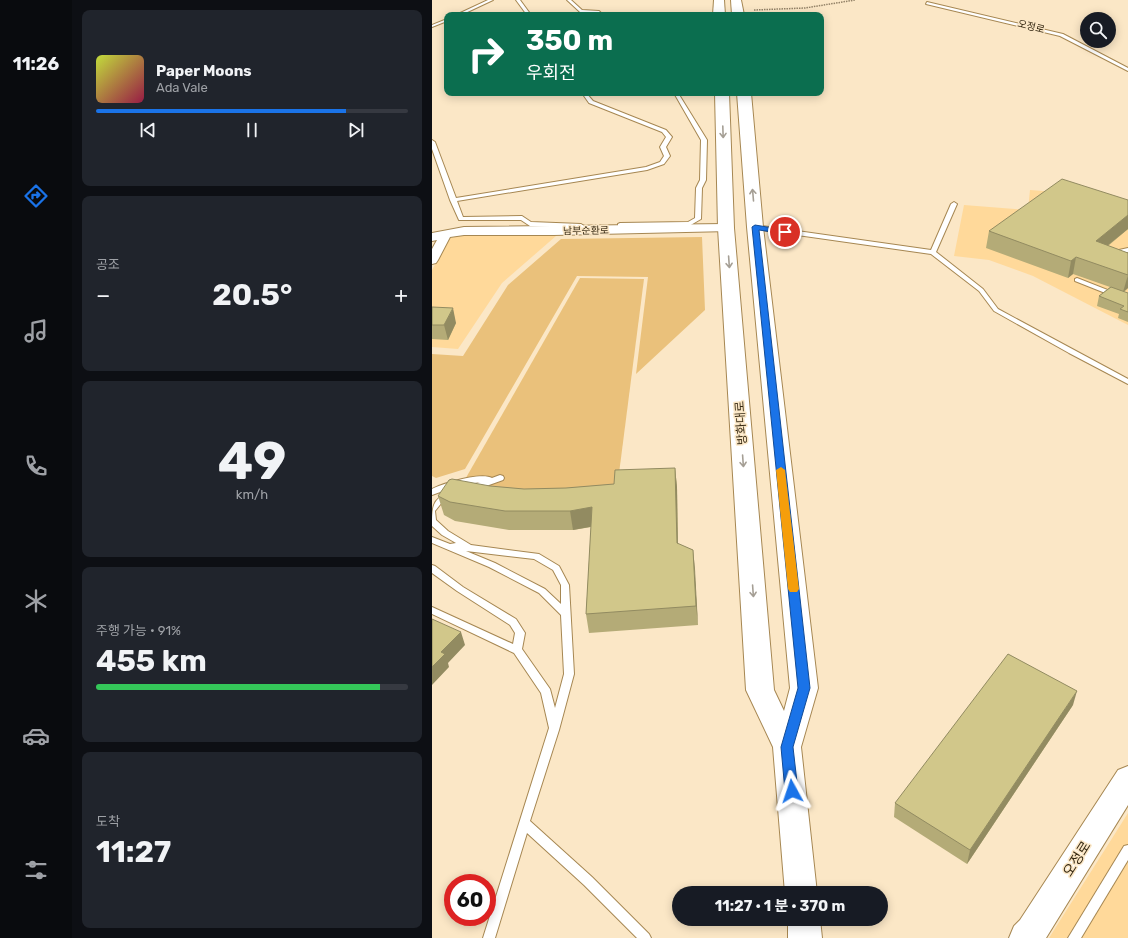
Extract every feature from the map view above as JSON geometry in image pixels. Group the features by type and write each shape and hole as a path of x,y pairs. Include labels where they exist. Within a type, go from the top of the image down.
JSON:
{"main road":[{"path":"719,0 719,12"},
{"path":"736,0 738,12"},
{"name":"방화대로","path":"722,96 726,228 760,690 787,747 800,886"},
{"name":"방화대로","path":"744,96 755,227 804,688 787,747"},
{"name":"오정로","path":"1026,938 1032,931 1128,779"},
{"path":"804,926 805,938"}],"street":[{"name":"남부순환로","path":"432,237 464,231 726,228"},
{"path":"432,260 446,234"}],"lane":[{"path":"465,12 491,0"},
{"path":"518,0 527,12"},
{"path":"569,0 581,11 599,12"},
{"name":"오정로","path":"927,3 1061,35 1128,70"},
{"path":"432,26 444,21"},
{"path":"453,200 646,168 662,163 667,156 663,147 669,137 664,131 591,102 586,96"},
{"path":"432,142 461,218 522,218 530,224 584,226 688,224 698,219 699,188 703,180 704,140 678,96"},
{"path":"933,252 954,204"},
{"path":"755,227 933,252 981,290 996,310 1128,382"},
{"path":"1118,264 1112,262 1111,258 1121,251 1128,250"},
{"path":"1077,280 1128,300"},
{"path":"432,492 443,487 472,480 500,478 440,499 432,509"},
{"path":"432,513 432,521 444,533 471,548"},
{"path":"432,540 492,566 542,591 566,614"},
{"path":"444,545 536,556 556,568 565,585 569,674 554,730 489,938"},
{"path":"432,568 460,589 513,622 520,633 517,650"},
{"path":"432,610 517,650 546,692 554,730"},
{"path":"524,824 588,881 645,938"},
{"path":"1074,938 1128,850"}],"path":[{"path":"754,10 805,8 855,0"}],"shaded area":[{"path":"1030,190 1055,192 1128,211 1128,325 1033,276 989,260 954,256 964,205 1028,210"},
{"path":"469,234 556,236 502,283 458,349 432,347 432,270 450,238"},
{"path":"702,237 705,310 636,374 648,277 577,276 465,469 436,478 432,476 432,354 463,356 508,285 561,239"},
{"path":"580,278 644,279 617,489 455,497"},
{"path":"1128,813 1128,938 1049,938 1111,840"}],"building":[{"path":"1062,179 1128,200 1128,215 1096,241 1128,253 1128,275 1076,257 1071,261 989,231"},
{"path":"1111,287 1128,293 1128,312 1120,309 1124,306 1099,296"},
{"path":"432,307 453,308 444,325 432,325"},
{"path":"675,468 677,543 693,550 696,606 586,614 592,507 570,511 505,511 450,502 438,496 449,480 452,479 490,486 524,489 566,488 614,484 615,470"},
{"path":"432,619 461,632 441,652 445,654 432,667"},
{"path":"1008,654 1077,691 970,850 895,803"}],"slow traffic":[{"path":"781,470 793,589"}],"route":[{"path":"785,232 755,227 804,688 787,747 792,791"}]}
